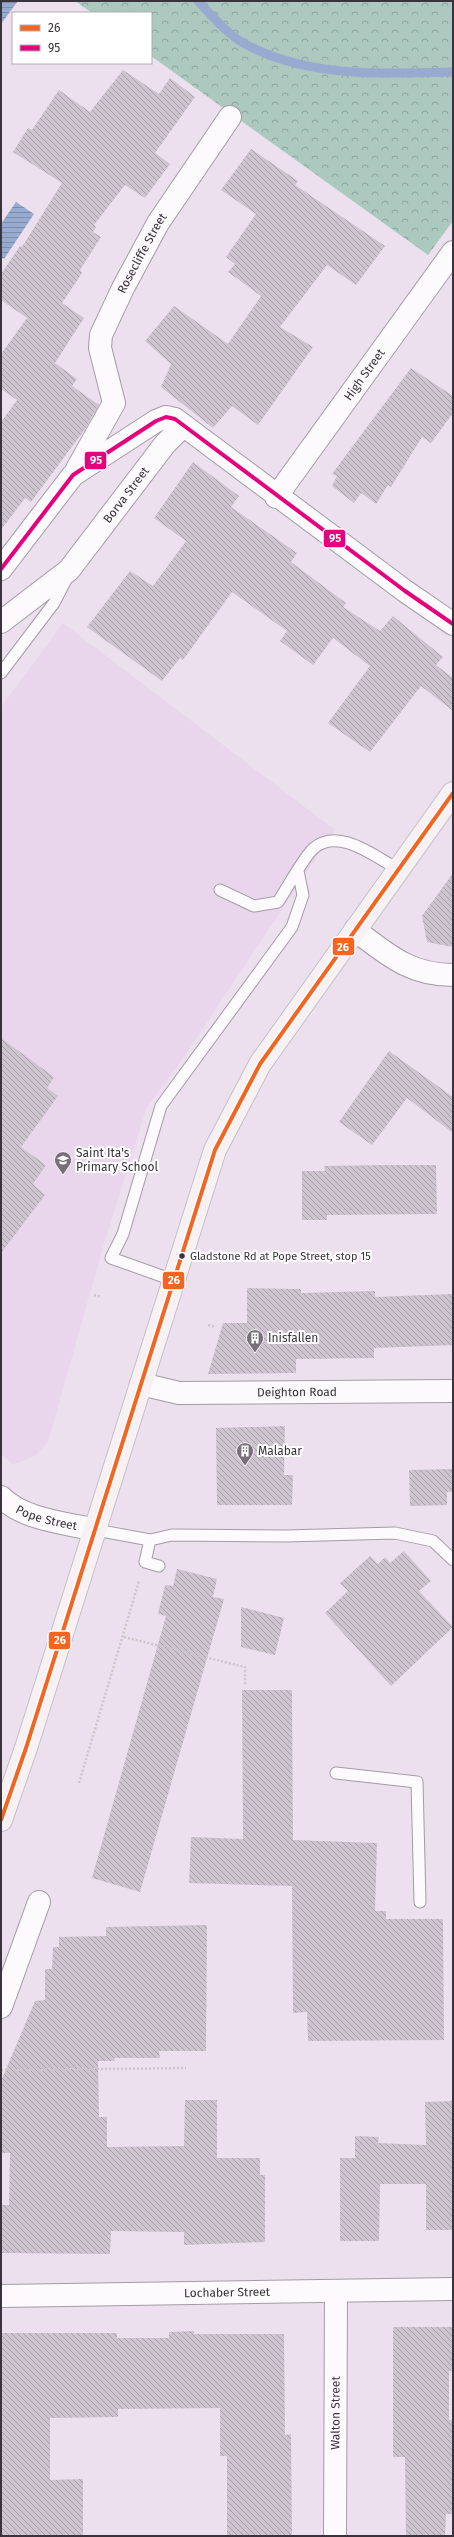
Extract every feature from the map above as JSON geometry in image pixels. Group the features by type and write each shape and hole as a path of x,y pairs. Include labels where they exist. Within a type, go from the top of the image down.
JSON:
{"main road":[{"path":"1,1820 96,1530 173,1280 215,1150 260,1064 453,793"}],"street":[{"name":"Rosecliffe Street","path":"73,475 114,403 100,348 101,335 123,288 158,223 230,117"},
{"name":"High Street","path":"276,497 453,252"},
{"path":"1,569 73,475 159,419 166,417 179,423 276,497 404,591 453,624"},
{"name":"Borva Street","path":"1,622 72,567 179,423"},
{"path":"355,930 402,964 434,975 453,975"},
{"name":"Deighton Road","path":"141,1384 179,1393 453,1391"},
{"name":"Pope Street","path":"1,1497 8,1504 38,1517 96,1530"},
{"path":"1,2006 39,1902"},
{"name":"Lochaber Street","path":"1,2296 453,2289"},
{"name":"Walton Street","path":"335,2536 336,2291"}],"lane":[{"name":"Borva Street","path":"1,673 54,604 72,567"},
{"path":"220,890 254,906 278,902 314,848 334,839 348,842 398,869"},
{"path":"173,1280 111,1258 123,1234 161,1106 292,927 303,895 298,871"},
{"path":"96,1530 150,1540 172,1535 286,1536 394,1533 433,1541 453,1560"},
{"path":"150,1540 145,1562 159,1566"},
{"path":"336,1773 417,1782 420,1902"}],"path":[{"path":"94,1295 102,1297"},
{"path":"208,1325 216,1327"},
{"path":"79,1784 124,1638 145,1562"},
{"path":"124,1638 245,1667 245,1685"},
{"path":"1,2070 186,2068"}],"shaded area":[{"path":"63,623 335,830 184,1057 147,1107 104,1244 48,1442 36,1455 13,1465 1,1454 1,707"}],"green space":[{"path":"75,1 453,1 453,221 428,255 152,57 152,12 91,12"}],"water":[{"path":"1,1 18,1 1,24"},
{"path":"16,202 34,214 4,259 1,257 1,224"}],"building":[{"path":"123,70 159,94 170,78 195,97 155,153 170,164 145,198 125,185 94,225 96,227 93,232 101,237 80,270 82,273 62,303 84,318 55,363 77,379 72,386 99,405 85,429 31,502 25,498 1,530 1,422 17,400 1,389 1,354 27,318 1,300 1,274 20,246 22,247 62,183 13,152 28,128 32,130 59,90 90,112"},
{"path":"251,149 298,181 295,185 385,246 356,285 327,265 280,327 313,347 258,425 232,406 213,428 161,387 171,364 145,341 174,306 228,344 261,296 228,272 235,264 226,257 256,214 221,190"},
{"path":"411,368 453,396 453,413 431,443 422,437 391,487 388,485 376,504 361,493 354,503 332,486 337,476 332,474"},
{"path":"193,462 239,496 231,507 297,553 291,562 346,603 343,607 380,631 393,616 443,657 436,665 453,678 453,711 421,686 370,752 328,723 370,666 333,638 313,665 280,641 287,631 232,592 183,660 180,658 162,681 87,627 130,571 153,586 186,541 154,518"},
{"path":"453,873 453,947 427,942 422,916"},
{"path":"1,1038 54,1077 47,1088 58,1096 21,1147 46,1165 33,1184 45,1195 1,1253"},
{"path":"389,1051 453,1097 453,1133 407,1098 372,1145 339,1122"},
{"path":"436,1165 437,1214 327,1215 327,1220 302,1220 302,1171 325,1171 324,1166"},
{"path":"247,1288 301,1289 301,1293 375,1291 375,1297 453,1294 453,1345 374,1348 374,1358 296,1359 296,1373 208,1374 223,1323 247,1323"},
{"name":"Malabar","path":"285,1426 284,1475 293,1475 292,1505 217,1505 216,1428"},
{"path":"453,1469 453,1492 447,1492 447,1505 410,1506 409,1470"},
{"path":"404,1551 431,1581 419,1591 453,1627 391,1686 325,1613 348,1591 340,1583 370,1556 378,1564 385,1557 390,1563"},
{"path":"177,1569 217,1579 213,1597 224,1599 140,1892 92,1878 166,1616 158,1614 165,1585 173,1586"},
{"path":"241,1607 284,1618 275,1655 241,1647"},
{"path":"242,1690 292,1690 293,1840 377,1843 375,1911 386,1911 386,1919 443,1919 444,2040 308,2041 307,2012 293,2013 292,1886 189,1883 191,1837 243,1839"},
{"path":"207,1925 206,2051 159,2051 160,2058 114,2058 115,2061 98,2061 99,2117 107,2117 107,2147 184,2146 185,2100 217,2100 217,2158 260,2158 260,2175 265,2175 265,2242 184,2245 184,2232 111,2231 110,2254 1,2253 1,2205 9,2205 10,2153 1,2153 1,2081 35,2001 45,2000 45,1969 52,1969 53,1947 59,1947 59,1937 106,1936 106,1927"},
{"path":"453,2101 453,2230 426,2230 426,2184 380,2184 379,2241 340,2241 340,2158 355,2158 355,2136 379,2137 378,2143 426,2145 425,2102"},
{"path":"393,2327 453,2327 453,2371 449,2371 449,2420 453,2420 453,2514 446,2514 445,2536 406,2536 405,2457 393,2457"},
{"path":"194,2331 194,2334 284,2334 285,2435 291,2434 292,2536 227,2536 227,2456 220,2456 220,2408 118,2409 118,2417 50,2418 50,2480 83,2479 83,2536 1,2536 1,2333 117,2333 117,2338 169,2338 169,2332"}],"waterway":[{"path":"198,1 221,25 240,41 271,56 296,63 322,69 348,72 453,72"}],"transit line":[{"name":"95","path":"1,569 73,475 156,421 166,417 175,419 405,591 453,624"},
{"name":"26","path":"1,1820 26,1748 215,1150 260,1064 453,793"}],"place":[{"name":"Saint Ita's Primary School","path":"63,1175"},
{"name":"Gladstone Rd at Pope Street, stop 15","path":"182,1256"},
{"name":"Inisfallen","path":"255,1353"},
{"name":"Malabar","path":"245,1466"}]}
